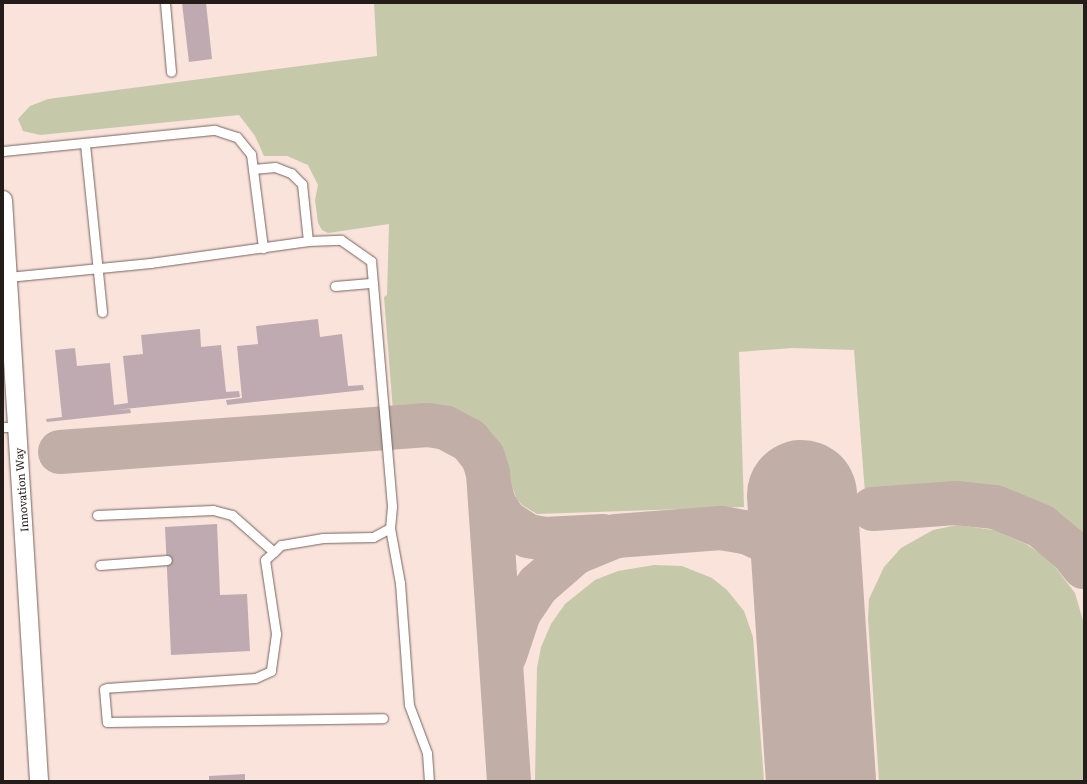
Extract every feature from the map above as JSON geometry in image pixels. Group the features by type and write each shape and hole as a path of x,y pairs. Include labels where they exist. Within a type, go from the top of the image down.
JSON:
{"street":[{"name":"Innovation Way","path":"3,200 8,277 10,427 39,781"}],"lane":[{"path":"165,3 171,72"},
{"path":"3,151 214,130 237,137 251,154 263,248"},
{"path":"85,144 102,312"},
{"path":"253,170 275,167 291,173 302,184 308,241"},
{"path":"8,277 98,268 263,248 308,241 341,240 371,261 392,506 390,528 400,583 409,705 427,753 429,781"},
{"path":"335,286 373,282"},
{"path":"97,515 213,510 232,515 274,552"},
{"path":"383,718 107,722 105,689 255,678 271,671 276,634 265,560 281,545 323,538 373,537 390,528"},
{"path":"100,565 167,560"}],"green space":[{"path":"374,3 1084,3 1084,541 1069,524 1019,498 961,482 865,493 854,350 792,348 739,352 744,507 537,514 522,505 516,498 498,442 479,424 464,415 447,411 420,409 393,411 384,297 387,295 389,224 328,233 322,230 318,223 315,200 318,185 308,165 287,156 264,156 255,136 239,115 40,135 23,131 18,119 30,106 48,99 377,56"},
{"path":"957,525 994,530 1026,544 1049,559 1075,593 1084,624 1084,781 879,781 868,619 869,599 884,567 901,548 933,530"},
{"path":"654,565 682,566 712,578 727,590 744,611 753,637 764,781 535,781 537,668 541,647 551,624 565,604 595,580 618,571"}],"building":[{"path":"182,3 206,3 212,59 189,62"},
{"path":"318,319 320,337 342,334 348,386 363,385 364,390 227,405 226,400 242,398 237,346 258,344 256,326"},
{"path":"200,329 201,347 221,345 226,392 239,391 240,397 115,410 130,409 131,413 47,422 46,419 62,417 55,350 75,348 77,366 110,363 114,405 128,403 123,356 143,354 141,335"},
{"path":"217,524 220,595 247,594 250,651 171,655 165,527"},
{"path":"245,774 245,781 209,781 209,776"}],"taxiway":[{"path":"60,452 428,425 446,428 469,440 483,457 488,473 509,781"},
{"path":"490,488 494,504 505,521 528,536 545,539 603,536"},
{"path":"873,509 956,503 995,507 1041,526 1070,550 1084,567"},
{"path":"505,655 519,613 538,585 575,553 616,536 721,528 748,533 766,541 785,558 803,582 808,601"}],"runway":[{"path":"802,495 821,781"}]}
